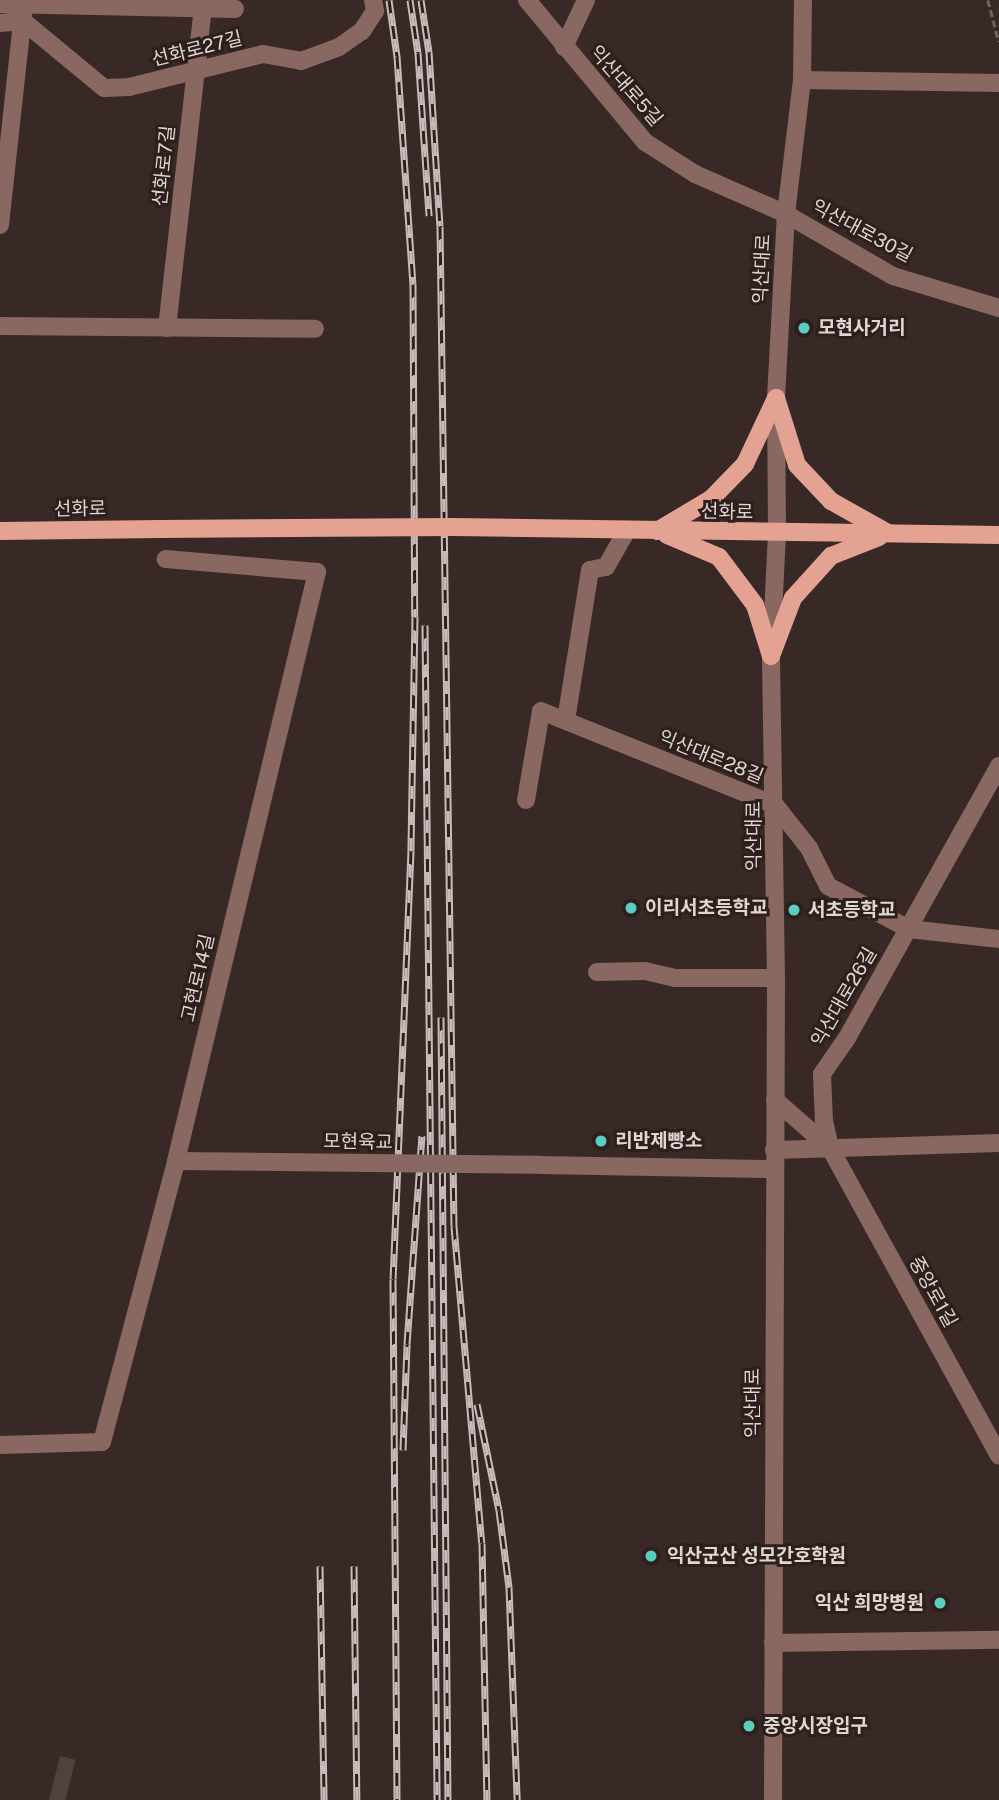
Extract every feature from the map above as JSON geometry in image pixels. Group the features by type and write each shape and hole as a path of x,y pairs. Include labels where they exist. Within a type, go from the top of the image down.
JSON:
{"main road":[{"path":"657,531 711,499 745,464 776,398"},
{"path":"776,398 797,465 831,501 889,533"},
{"name":"선화로","path":"1,532 453,527 777,534 999,535"},
{"path":"657,531 719,557 755,605 771,656"},
{"path":"771,656 793,598 831,556 889,533"}],"street":[{"name":"익산대로5길","path":"527,0 645,142 695,174 786,214"},
{"path":"564,47 586,0"},
{"name":"익산대로","path":"773,1800 776,978 771,656 777,534 776,398 786,214 802,80 803,0"},
{"path":"0,4 24,8 235,9"},
{"name":"선화로27길","path":"24,8 104,88 130,87 263,54 301,61 340,47 362,32 373,4"},
{"path":"0,23 24,8"},
{"path":"0,225 2,184 24,8"},
{"name":"선화로7길","path":"167,328 203,8"},
{"path":"802,80 999,83"},
{"name":"익산대로30길","path":"786,214 893,276 999,308"},
{"path":"0,326 315,329"},
{"path":"566,720 590,570 606,567 627,530"},
{"name":"고현로14길","path":"0,1445 102,1442 176,1161 317,572 166,559"},
{"name":"익산대로28길","path":"526,800 541,711 775,805 809,848 828,886 909,929"},
{"name":"익산대로26길","path":"830,1148 824,1121 822,1074 847,1038 999,766"},
{"path":"909,929 999,939"},
{"path":"597,972 645,971 675,978 776,978"},
{"path":"775,1100 830,1148"},
{"path":"774,1150 999,1143"},
{"name":"중앙로1길","path":"830,1148 999,1457"},
{"name":"모현육교","path":"176,1161 775,1169"},
{"path":"773,1643 999,1640"}],"path":[{"path":"988,0 999,42"}],"building":[{"path":"60,1756 76,1760 66,1800 49,1800"}],"railway":[{"path":"389,0 397,56 413,284 415,617 411,851 393,1279 397,1800"},
{"path":"410,0 418,53 429,216"},
{"path":"421,0 429,52 440,226 454,1226 482,1543 487,1800"},
{"path":"425,625 437,1800"},
{"path":"441,1017 448,1800"},
{"path":"403,1450 407,1344 422,1136"},
{"path":"477,1404 499,1510 509,1587 517,1800"},
{"path":"320,1566 324,1800"},
{"path":"354,1566 357,1800"}],"place":[{"name":"모현사거리","path":"804,328"},
{"name":"이리서초등학교","path":"631,908"},
{"name":"서초등학교","path":"794,910"},
{"name":"리반제빵소","path":"601,1141"},
{"name":"익산군산 성모간호학원","path":"651,1556"},
{"name":"익산 희망병원","path":"940,1603"},
{"name":"중앙시장입구","path":"749,1726"}]}
